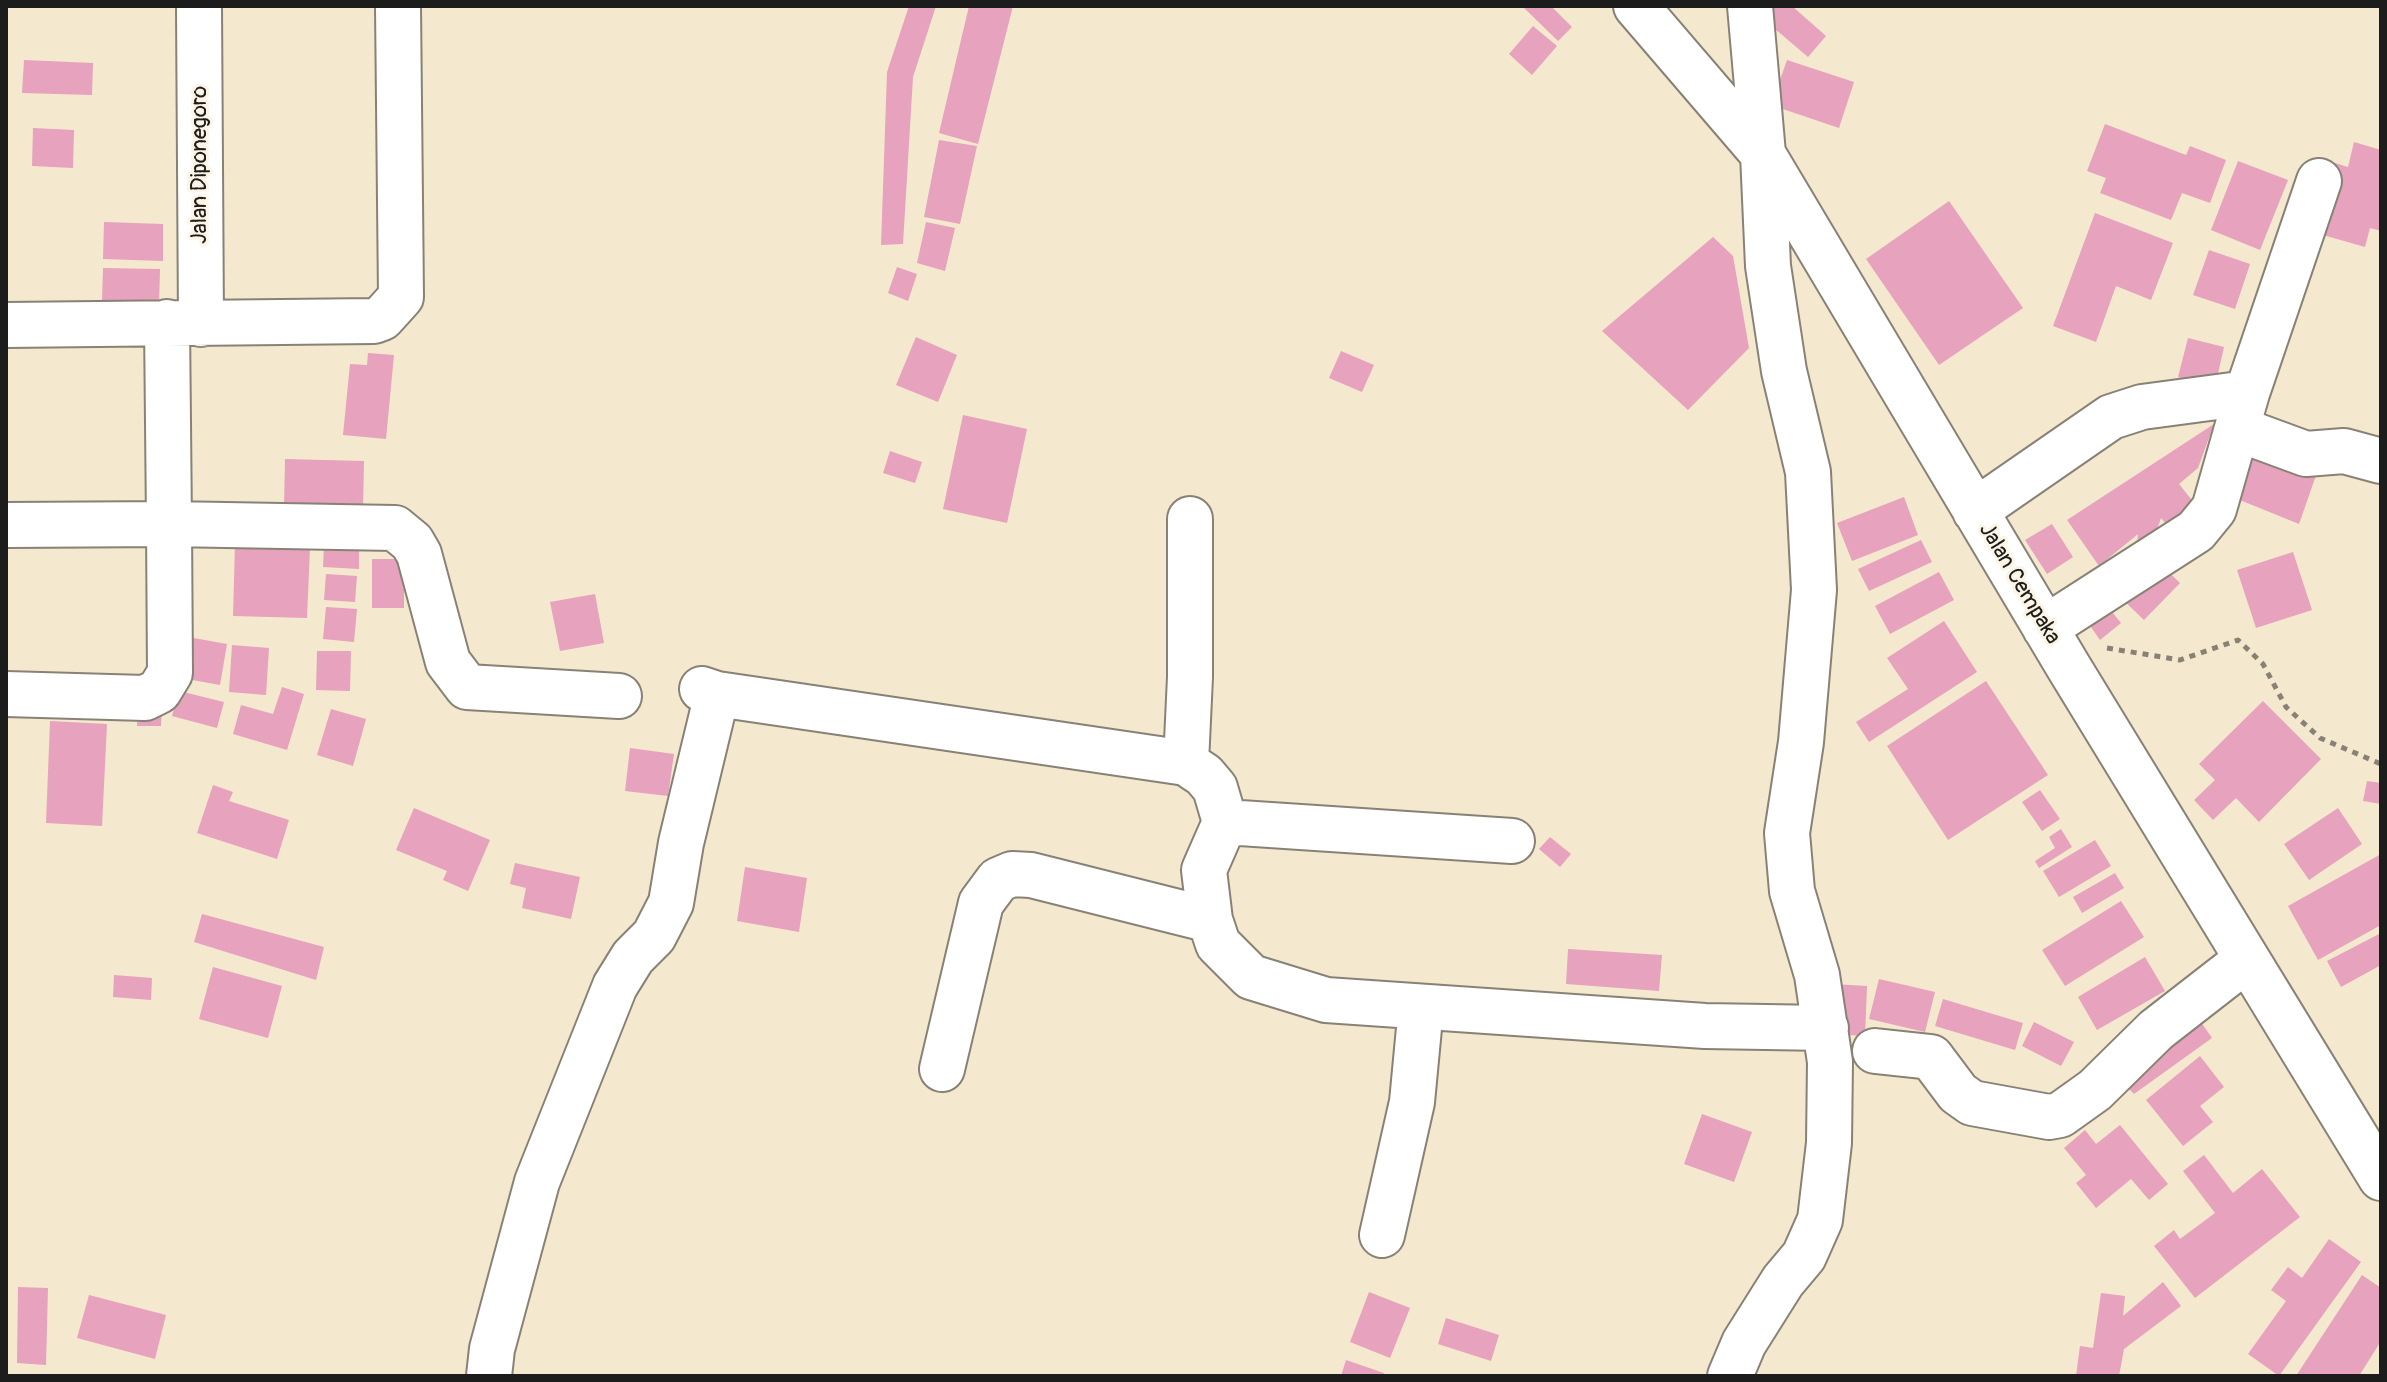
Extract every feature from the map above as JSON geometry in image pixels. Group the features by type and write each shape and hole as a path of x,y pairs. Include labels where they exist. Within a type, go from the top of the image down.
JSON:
{"street":[{"name":"Jalan Diponegoro","path":"6,694 145,698 159,691 170,673 169,524 184,323 199,6"},
{"path":"6,325 374,321 382,318 401,297 398,6"},
{"name":"Jalan Cempaka","path":"1636,6 1763,154 2045,628 2153,800 2246,960 2381,1178"},
{"path":"1730,1376 1744,1343 1783,1281 1804,1256 1820,1220 1829,1143 1830,1062 1826,1028 1817,975 1792,891 1787,833 1801,742 1814,590 1808,472 1784,371 1768,266 1763,154 1750,6"},
{"path":"2045,628 2196,531 2214,509 2242,411 2319,181"},
{"path":"1975,511 2111,417 2142,407 2242,411 2306,454 2344,451 2381,461"},
{"path":"1186,763 1190,677 1190,519"},
{"path":"6,525 395,528 412,542 419,554 448,662 467,687 619,696"},
{"path":"489,1376 492,1349 537,1182 615,986 633,957 654,936 671,903 710,692 1186,763 1215,788 1225,822 1204,870 1210,920 1218,944 1251,977 1326,1000 1705,1026 1826,1028"},
{"path":"1225,822 1512,841"},
{"path":"942,1069 981,903 998,880 1012,874 1031,875 1210,920"},
{"path":"1875,1051 1931,1057 1958,1093 1972,1103 2049,1117 2060,1115 2095,1090 2156,1030 2246,960"},
{"path":"1382,1235 1412,1102 1421,1007"}],"path":[{"path":"2068,666 2101,647 2180,660 2238,640 2263,664 2286,707 2320,738 2381,764"}],"building":[{"path":"909,6 936,6 913,77 903,244 881,245 887,72"},
{"path":"969,6 1013,6 978,144 939,133"},
{"path":"1522,6 1551,6 1572,27 1558,41"},
{"path":"1760,6 1792,6 1826,36 1808,57 1761,17"},
{"path":"1533,26 1557,46 1532,75 1509,54"},
{"path":"24,60 93,63 92,95 22,93"},
{"path":"1787,60 1854,82 1839,128 1771,105"},
{"path":"2105,124 2186,155 2190,146 2226,160 2210,203 2182,193 2171,220 2100,193 2106,178 2087,171"},
{"path":"33,128 74,130 73,168 32,166"},
{"path":"939,140 977,146 960,224 924,217"},
{"path":"2354,142 2381,150 2381,231 2370,228 2365,247 2316,233 2335,163 2348,167"},
{"path":"2238,161 2288,180 2260,250 2211,230"},
{"path":"1949,201 2023,308 1939,365 1866,259"},
{"path":"2095,213 2173,243 2151,300 2116,286 2096,342 2053,326"},
{"path":"104,222 163,224 163,261 103,259"},
{"path":"926,222 955,228 945,271 917,263"},
{"path":"1713,237 1733,256 1749,348 1688,410 1602,331"},
{"path":"2209,250 2250,264 2235,309 2193,295"},
{"path":"897,267 917,274 908,301 888,293"},
{"path":"103,268 160,269 159,305 102,302"},
{"path":"916,337 957,355 938,402 896,385"},
{"path":"2188,338 2224,347 2215,387 2178,377"},
{"path":"1341,351 1374,365 1362,392 1329,378"},
{"path":"368,353 394,355 386,439 343,435 350,364 367,365"},
{"path":"963,415 1027,429 1007,523 943,509"},
{"path":"2214,424 2198,468 2179,484 2199,509 2172,531 2161,518 2151,547 2136,555 2138,534 2099,566 2067,520"},
{"path":"2251,439 2320,464 2299,524 2230,496"},
{"path":"890,451 922,462 915,483 883,473"},
{"path":"285,459 364,461 363,510 284,507"},
{"path":"1904,497 1918,535 1852,561 1837,523"},
{"path":"2052,524 2073,557 2047,574 2025,540"},
{"path":"1921,540 1932,562 1869,591 1858,569"},
{"path":"235,544 310,547 307,618 233,616"},
{"path":"324,545 359,547 359,569 323,567"},
{"path":"2293,552 2312,610 2256,628 2237,570"},
{"path":"372,559 404,559 404,608 372,608"},
{"path":"2155,559 2180,583 2144,620 2119,596"},
{"path":"1939,572 1954,600 1890,634 1875,606"},
{"path":"326,574 357,576 355,602 324,600"},
{"path":"595,594 604,643 560,651 550,602"},
{"path":"2104,602 2121,623 2100,640 2084,617"},
{"path":"326,607 357,609 354,642 323,639"},
{"path":"1944,621 1977,672 1869,742 1856,722 1908,689 1887,658"},
{"path":"177,635 227,644 220,685 170,676"},
{"path":"232,645 269,648 266,695 229,692"},
{"path":"317,651 351,651 350,691 316,690"},
{"path":"1986,681 2048,775 1948,840 1887,746"},
{"path":"282,687 304,694 287,750 233,734 241,705 273,714"},
{"path":"179,691 224,702 217,728 172,716"},
{"path":"138,701 162,702 161,726 137,726"},
{"path":"2263,701 2321,759 2259,822 2236,798 2213,820 2194,800 2215,780 2199,764"},
{"path":"331,709 366,719 353,766 317,755"},
{"path":"50,721 107,724 102,826 46,823"},
{"path":"630,748 674,754 668,796 625,791"},
{"path":"2367,781 2381,783 2381,804 2363,801"},
{"path":"213,785 233,792 229,801 289,820 277,859 197,833"},
{"path":"2040,790 2060,819 2042,831 2022,802"},
{"path":"414,808 490,840 468,891 443,880 447,871 396,850"},
{"path":"2338,808 2362,844 2309,880 2284,844"},
{"path":"2061,829 2072,847 2039,868 2035,861 2055,848 2049,837"},
{"path":"1550,837 1571,854 1560,867 1539,849"},
{"path":"2095,840 2111,866 2059,897 2043,871"},
{"path":"2381,854 2381,925 2318,960 2288,906"},
{"path":"515,863 580,877 571,919 522,908 526,888 510,884"},
{"path":"745,867 807,878 799,932 737,921"},
{"path":"2115,873 2124,888 2082,913 2073,897"},
{"path":"2121,901 2144,937 2065,986 2042,950"},
{"path":"202,914 324,947 316,980 194,942"},
{"path":"2381,933 2381,965 2341,987 2327,961"},
{"path":"1568,949 1662,955 1659,991 1566,984"},
{"path":"2145,957 2165,991 2097,1030 2078,997"},
{"path":"213,967 282,986 268,1038 199,1019"},
{"path":"114,975 152,978 151,1000 113,997"},
{"path":"1879,979 1935,992 1925,1032 1869,1019"},
{"path":"1833,984 1867,986 1865,1036 1832,1034"},
{"path":"1943,999 2023,1023 2015,1050 1935,1026"},
{"path":"2194,1012 2212,1038 2134,1094 2127,1087"},
{"path":"2034,1022 2074,1042 2061,1066 2022,1046"},
{"path":"2200,1056 2224,1087 2200,1106 2213,1122 2183,1146 2146,1100"},
{"path":"1702,1114 1752,1132 1734,1182 1684,1164"},
{"path":"2120,1125 2168,1184 2149,1200 2131,1179 2096,1208 2076,1183 2086,1175 2064,1148 2085,1130 2096,1144"},
{"path":"2204,1155 2233,1193 2262,1169 2300,1217 2195,1298 2154,1246 2174,1230 2180,1239 2215,1213 2183,1171"},
{"path":"2329,1239 2361,1262 2279,1376 2248,1354 2286,1301 2271,1290 2288,1267 2302,1278"},
{"path":"2362,1275 2381,1288 2381,1341 2359,1376 2296,1376"},
{"path":"2163,1282 2181,1306 2124,1349 2119,1376 2076,1376 2080,1346 2093,1348 2101,1293 2125,1296 2123,1316"},
{"path":"18,1287 48,1288 46,1365 17,1363"},
{"path":"1369,1292 1410,1308 1390,1358 1350,1342"},
{"path":"89,1295 166,1315 155,1359 77,1338"},
{"path":"1446,1318 1499,1335 1491,1361 1438,1344"},
{"path":"1346,1360 1384,1373 1383,1376 1341,1376"}]}
